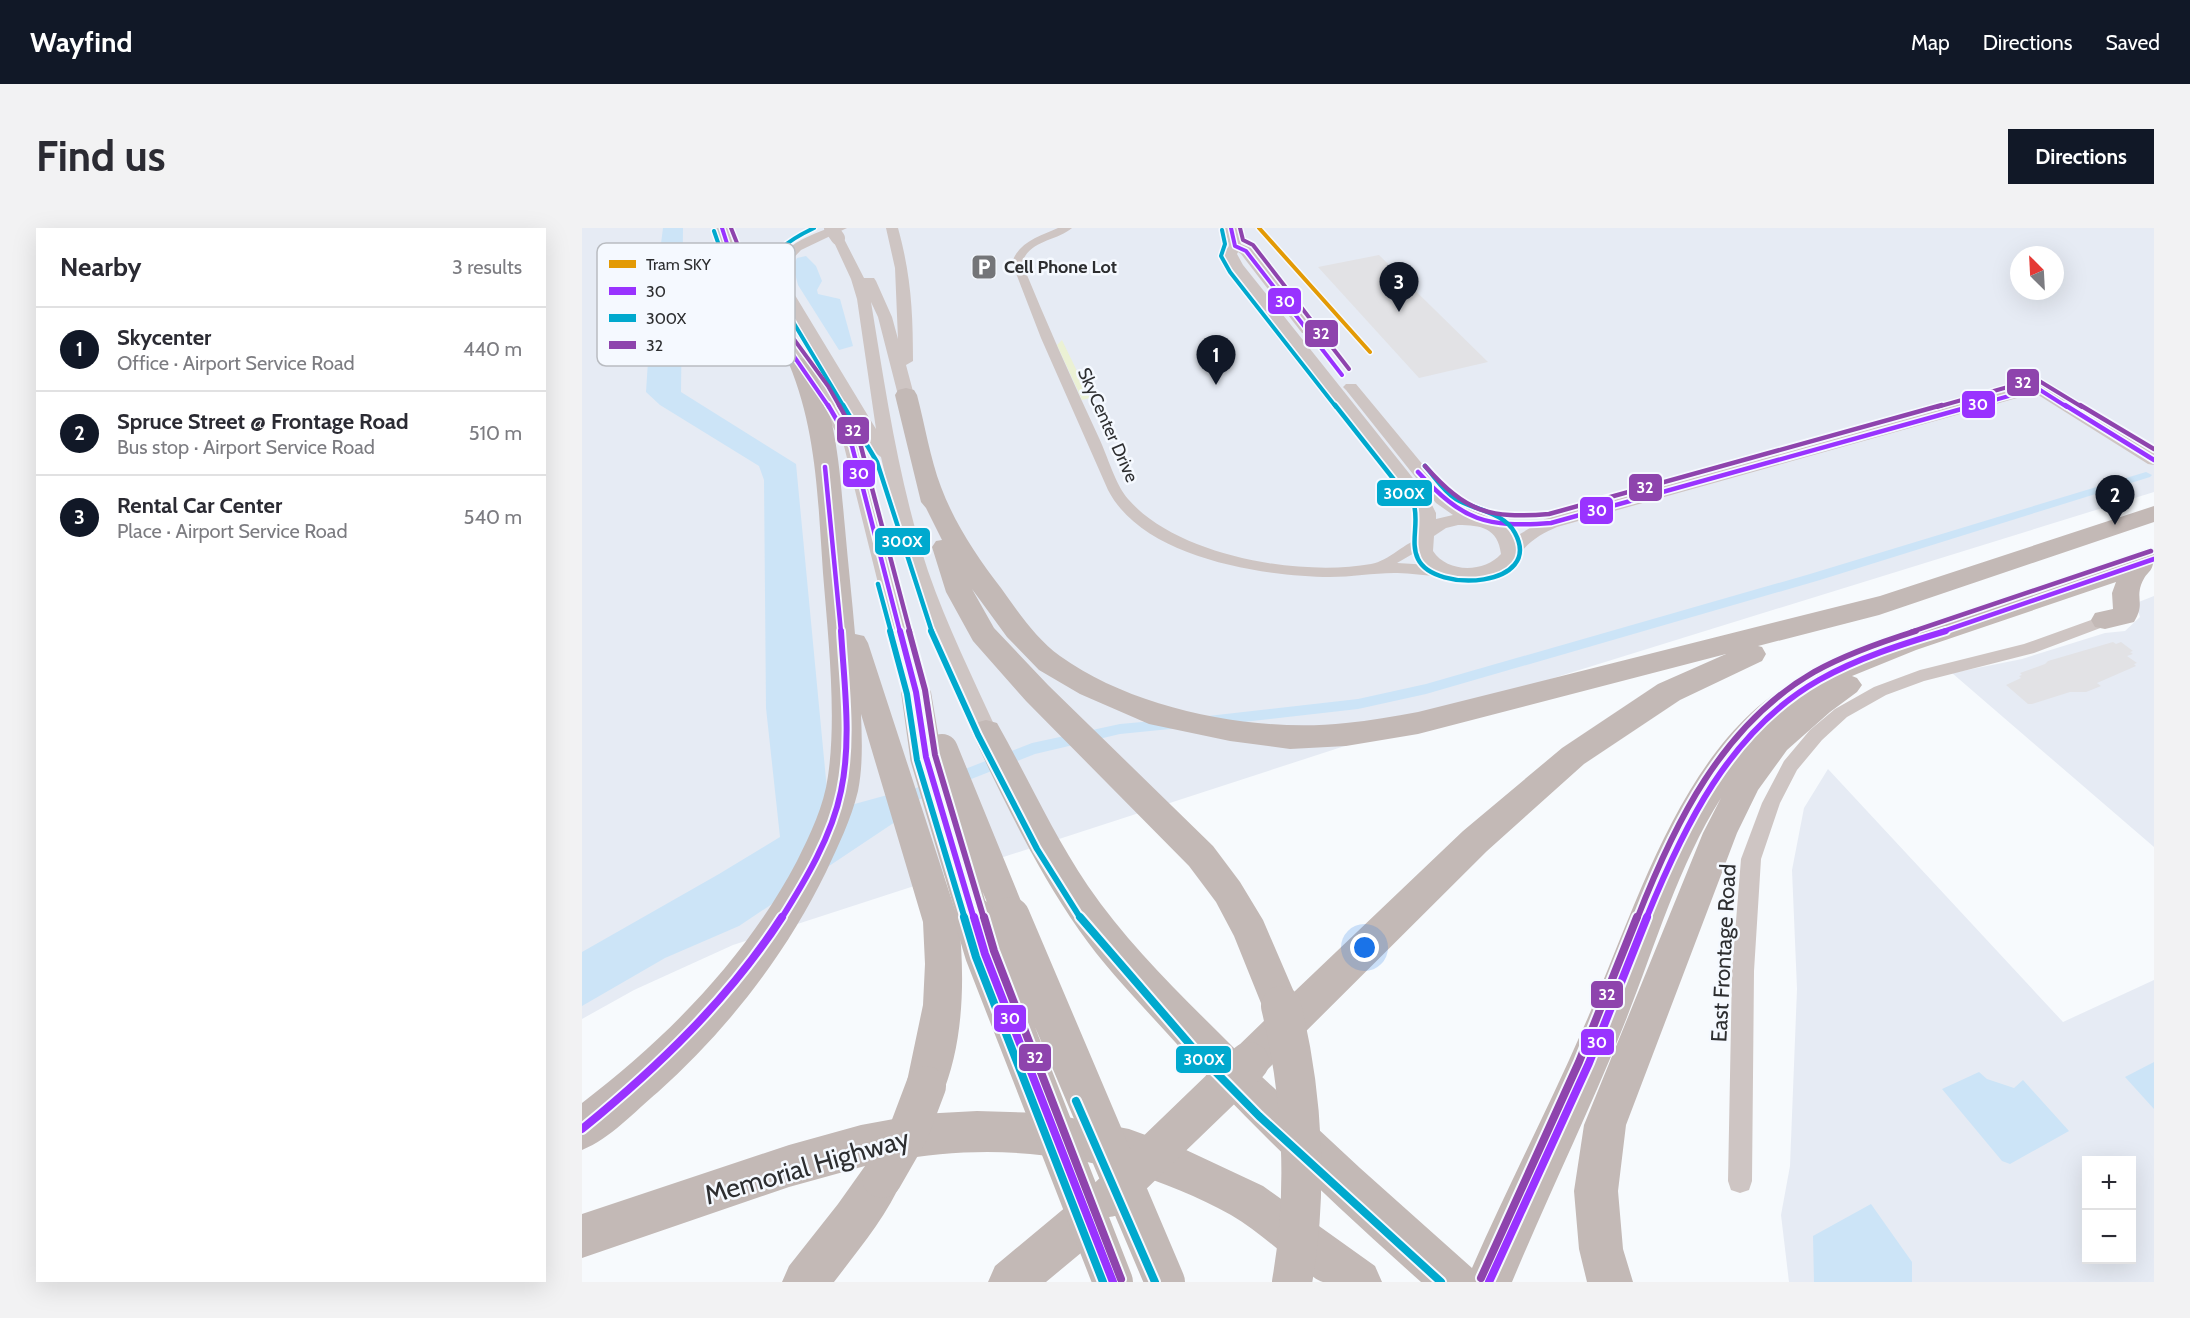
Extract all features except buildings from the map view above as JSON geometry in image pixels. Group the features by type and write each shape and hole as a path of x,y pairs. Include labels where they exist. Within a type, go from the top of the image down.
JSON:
{"highway":[{"path":"582,1129 657,1066 713,1009 757,957 801,887 825,837 842,789 847,737 837,584 822,438 813,395 800,364"},
{"path":"906,395 927,482 960,592 983,634 1036,693 1201,856 1228,892 1267,967 1290,1039 1300,1117 1301,1158 1297,1248 1292,1282"},
{"path":"927,482 951,534 972,569 1017,630 1049,663 1090,687 1149,713 1230,730 1290,737 1346,735 1418,723 1887,603"},
{"path":"1011,1282 1083,1222 1475,842 1573,756 1670,692 1734,661 1887,603 2154,514"},
{"path":"1489,1282 1601,1033 1678,847 1712,781 1749,735 1773,710 1838,669 1888,649 2065,590 2151,554"},
{"path":"1610,1282 1601,1249 1596,1191 1605,1125 1720,832 1745,783 1776,742 1819,704 1859,678 1989,616 2071,570 2151,554"},
{"path":"2105,620 2124,615 2127,606 2124,597 2127,582 2151,554"},
{"path":"805,1282 854,1220 909,1131 926,1086 938,1039 945,952 941,922 837,584"},
{"path":"2065,590 2081,590 2097,594 2109,602 2112,611 2105,620"},
{"path":"916,692 985,954 1113,1282"},
{"path":"986,731 1011,784 1045,845 1093,921 1154,992 1265,1110 1376,1213 1455,1282"},
{"path":"934,754 1165,1282"},
{"name":"Memorial Highway","path":"582,1236 789,1166 861,1146 921,1135 977,1132 1046,1134 1129,1150 1194,1175 1248,1201 1359,1282"}],"street":[{"path":"723,228 728,243"},
{"path":"892,228 902,268 906,316 906,395"},
{"path":"1024,250 1067,228"},
{"path":"1024,250 1073,228"},
{"path":"1231,228 1235,246 1230,254 1237,266 1422,501 1427,513 1422,547 1427,557 1435,565 1448,571 1471,574 1493,570 1504,563 1532,531 1551,523 2037,388 2154,460"},
{"path":"835,231 864,271 875,291 885,317 906,395"},
{"path":"791,243 835,231"},
{"path":"795,249 813,238 835,231"},
{"path":"835,231 858,279 864,299 884,432 895,484 919,571 937,621 986,731"},
{"path":"1235,246 1246,251 1431,488 1453,508 1500,529 1507,536 1511,545 1510,554"},
{"name":"SkyCenter Drive","path":"1024,250 1018,256 1017,263 1032,301 1112,482 1122,501 1131,511 1175,540 1243,563 1307,572 1344,572 1375,568 1448,571"},
{"path":"795,307 885,458 895,484"},
{"path":"795,326 816,365 860,469 916,692"},
{"path":"795,357 842,424"},
{"path":"1425,537 1450,520 1478,520 1522,525 1551,523"},
{"name":"SkyCenter Drive","path":"1375,568 1425,537"},
{"name":"East Frontage Road","path":"1740,1181 1743,971 1751,859 1771,803 1790,766 1816,735 1841,713 1880,691 1920,676 2028,649 2105,620"}],"shaded area":[{"path":"582,228 2154,228 2154,492 1560,676 733,945 634,990 582,1019"},
{"path":"2154,596 2154,847 1952,673 2022,659 2105,633 2125,631 2140,617 2136,603"},
{"path":"1828,769 2063,1022 2154,980 2154,1282 1789,1282 1781,1215 1790,1166 1797,989 1792,870 1804,808"}],"green space":[{"path":"1062,340 1090,398 1082,400 1057,345"}],"water":[{"path":"663,228 683,228 683,243 661,243"},
{"path":"806,256 816,266 822,281 817,290 818,294 840,299 853,346 839,350 798,285 795,274 797,258"},
{"path":"648,366 681,366 681,392 796,464 829,811 902,791 898,820 739,926 665,958 582,1006 582,952 780,837 766,708 764,480 759,466 660,405 646,392"},
{"path":"2154,1062 2154,1109 2125,1077"},
{"path":"1979,1072 1987,1079 2014,1088 2023,1080 2069,1131 2010,1164 2002,1161 1942,1089"},
{"path":"1871,1204 1912,1262 1912,1282 1814,1282 1813,1236"}],"waterway":[{"path":"1208,721 1358,704 1426,689 1815,577 2146,475"},
{"path":"899,801 1032,749 1120,729 1175,724"}],"tram line":[{"name":"SKY","path":"1259,228 1370,352"}],"transit line":[{"name":"30","path":"722,228 727,243"},
{"name":"32","path":"731,228 736,243"},
{"name":"300X","path":"787,243 814,228"},
{"name":"30","path":"1231,228 1235,246 1246,251 1342,375"},
{"name":"32","path":"1240,228 1243,240 1253,245 1349,369"},
{"name":"300X","path":"1222,230 1225,244 1221,256 1230,272 1414,505 1416,513 1414,543 1416,556 1420,563 1433,573 1450,579 1469,581 1488,579 1505,573 1516,564 1521,550 1510,526 1496,516 1451,496 1425,466"},
{"name":"300X","path":"714,231 718,243"},
{"name":"300X","path":"795,325 877,462 928,624 978,735 1037,849 1085,926 1199,1055 1259,1116 1441,1282"},
{"name":"32","path":"795,342 828,386 860,443 925,690 935,755 994,951 1121,1279"},
{"name":"30","path":"795,357 820,391 852,446 916,692 926,757 985,954 1113,1282"},
{"name":"32","path":"1425,466 1453,494 1479,510 1510,516 1549,514 2036,379 2154,449"},
{"name":"30","path":"1418,472 1448,502 1476,518 1509,525 1551,523 2037,388 2154,460"},
{"name":"30","path":"582,1129 650,1072 682,1041 740,976 767,941 791,903 817,855 833,818 842,788 846,727 838,591 825,467"},
{"name":"32","path":"1481,1278 1579,1062 1669,842 1693,798 1721,756 1754,718 1813,673 1856,652 2151,551"},
{"name":"30","path":"1489,1282 1589,1063 1677,847 1701,802 1728,761 1760,725 1798,693 1839,669 1906,643 2042,599 2154,559"},
{"name":"300X","path":"878,584 907,694 917,760 976,957 1103,1282"},
{"name":"300X","path":"1076,1101 1155,1282"}],"place":[{"name":"Cell Phone Lot","path":"984,267"},
{"name":"Rental Car Center","path":"1399,312"},
{"name":"Skycenter","path":"1216,385"},
{"name":"Spruce Street @ Frontage Road","path":"2115,525"}]}
